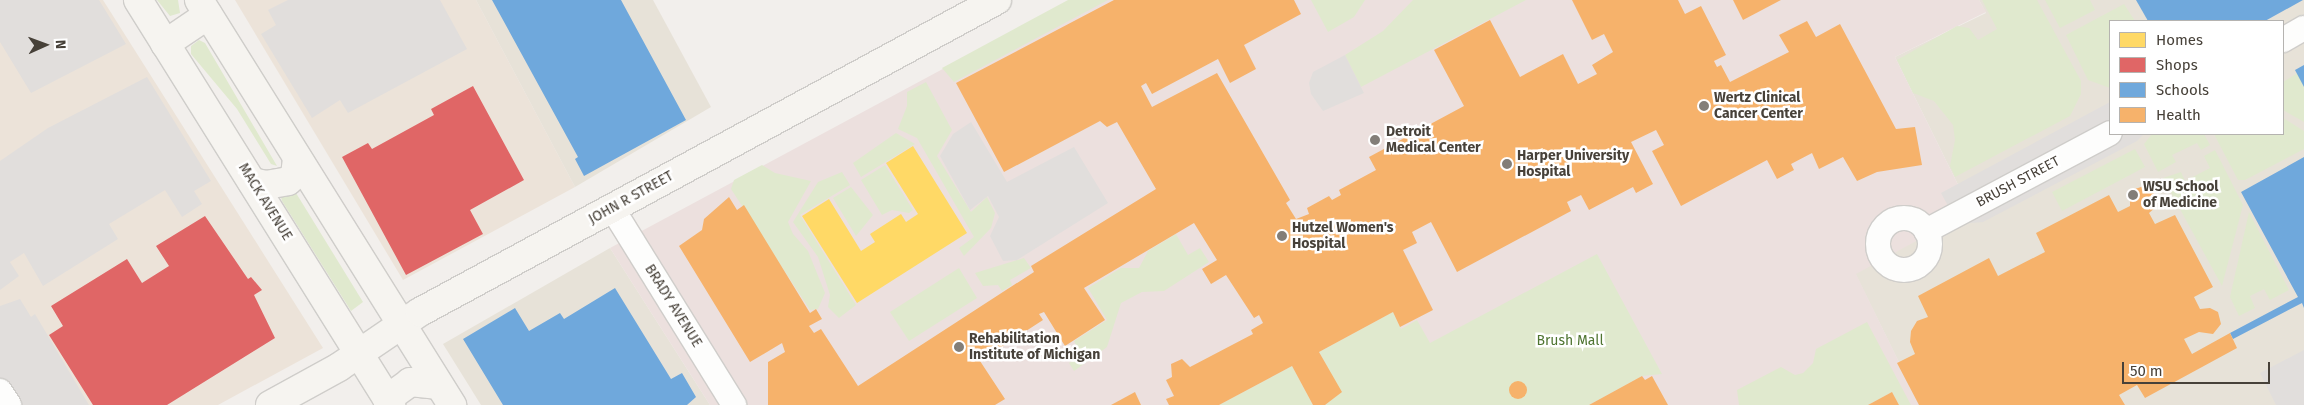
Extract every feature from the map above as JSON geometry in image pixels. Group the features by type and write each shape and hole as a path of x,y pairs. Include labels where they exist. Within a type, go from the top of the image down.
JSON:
{"main road":[{"name":"MACK AVENUE","path":"138,0 389,402"},
{"name":"JOHN R STREET","path":"270,405 358,353 401,324 997,0"},
{"path":"165,44 204,8 445,395"},
{"path":"252,182 266,185 288,181 295,175 298,158"},
{"path":"389,402 410,382 445,395"}],"street":[{"path":"2284,39 2304,28"},
{"name":"BRUSH STREET","path":"1926,231 2109,133"},
{"name":"BRADY AVENUE","path":"612,208 734,405"},
{"path":"0,391 9,405"}],"shaded area":[{"path":"0,0 103,0 323,348 218,405 0,405"},
{"path":"0,0 99,0 126,44 31,93 0,42"},
{"path":"235,0 476,0 575,187 403,280"},
{"path":"288,0 440,0 467,49 348,113 340,100 312,118 261,34 276,25 268,10"},
{"path":"476,0 653,0 711,107 575,187"},
{"name":"Detroit Medical Center","path":"1071,0 1979,0 1986,12 1895,57 1971,211 1856,274 1920,405 710,405 610,248"},
{"name":"WSU School of Medicine","path":"1979,0 2304,0 2304,405 1920,405 1855,273 1971,211 1895,57 1986,13"},
{"path":"1345,55 1364,93 1323,111 1311,94 1309,83 1313,72"},
{"path":"147,77 211,181 194,191 202,204 182,217 165,190 109,224 118,239 43,286 24,253 10,262 19,276 0,290 0,161 48,128"},
{"path":"2109,103 2109,135 2143,135 2137,141 1983,222 1958,224 1941,193"},
{"path":"971,122 1007,182 1074,147 1108,203 1017,260 1003,261 990,236 999,217 988,196 970,210 940,156 953,134"},
{"path":"610,248 710,405 481,405 443,344"},
{"path":"20,299 31,317 35,314 89,405 0,405 0,306"},
{"path":"2304,350 2304,405 2276,405 2260,373"}],"green space":[{"path":"157,0 178,0 180,13 170,16"},
{"path":"1068,0 1108,0 954,82 942,68"},
{"path":"1311,0 1365,0 1354,17 1328,32"},
{"path":"1413,0 1526,0 1361,87 1345,55 1383,31"},
{"path":"1982,0 2037,0 2081,81 2081,94 2070,116 1955,177 1950,166 1955,140 1953,125 1934,101 1913,93 1897,60 1957,26 1969,28 1978,40 1997,29"},
{"path":"2045,0 2090,0 2095,10 2060,28"},
{"path":"2124,4 2134,20 2109,20 2109,88 2088,80 2066,35"},
{"path":"199,40 205,43 277,166 271,164 237,109 191,54 191,46"},
{"path":"2301,71 2304,77 2304,122 2284,111 2284,81"},
{"path":"926,82 952,130 937,156 971,212 987,197 995,213 991,228 964,256 959,248 974,237 917,138 898,129 907,106 907,92"},
{"path":"2284,119 2304,131 2304,149 2245,180 2238,180 2215,135 2284,135"},
{"path":"896,133 915,144 861,177 853,163"},
{"path":"2151,135 2205,135 2210,145 2201,150 2197,143 2172,155 2176,162 2158,172 2144,144"},
{"path":"2135,149 2145,167 2062,211 2052,192"},
{"path":"2215,150 2243,205 2222,286 2163,178 2181,172 2185,181 2210,168 2204,156"},
{"path":"762,165 775,173 811,181 788,222 793,234 808,251 825,293 818,309 810,310 731,189 734,180"},
{"path":"885,165 913,210 909,213 892,210 882,215 861,180"},
{"path":"842,172 850,185 800,215 856,305 839,318 828,307 830,295 818,257 793,222 818,182"},
{"path":"851,187 873,215 856,236 833,198"},
{"path":"296,193 363,302 351,311 282,201 281,197"},
{"path":"2249,212 2289,290 2270,300 2264,289 2250,296 2255,308 2239,316 2230,297"},
{"path":"1176,234 1188,255 1200,248 1209,262 1164,291 1142,292 1121,303 1107,347 1074,371 1069,363 1081,355 1074,341 1107,320 1088,288 1121,268 1139,268 1148,251"},
{"name":"Brush Mall","path":"1597,254 1662,374 1642,376 1589,405 1325,405 1341,392 1319,352 1393,312 1401,329 1417,320 1430,343"},
{"path":"1024,258 1031,268 1010,280 1012,285 1002,291 998,285 983,286 975,273"},
{"path":"959,268 977,298 909,341 890,312"},
{"path":"1867,322 1911,405 1899,405 1892,392 1868,405 1739,405 1737,390 1781,367 1795,375 1803,373 1813,363 1816,349"},
{"path":"1292,366 1313,405 1219,405"}],"building: Homes":[{"path":"913,146 967,233 857,303 802,216 829,199 861,251 875,242 870,234 901,214 906,222 918,214 886,163"}],"building: Shops":[{"path":"473,86 524,180 470,210 483,234 406,275 342,157 368,143 372,149 434,115 431,109"},
{"path":"205,216 248,279 251,277 262,290 254,295 275,338 167,405 93,405 49,335 63,326 51,306 127,259 142,283 169,266 156,246"}],"building: Schools":[{"path":"492,0 621,0 686,120 584,176 575,159 578,157"},
{"path":"2136,0 2303,0 2267,20 2147,20"},
{"path":"2304,65 2304,87 2295,70"},
{"path":"2304,157 2304,308 2302,303 2233,339 2230,333 2298,297 2241,192"},
{"path":"615,288 671,379 682,373 696,397 687,405 503,405 463,339 515,308 529,331 560,313 564,319"}],"building: Health":[{"path":"1114,0 1294,0 1301,14 1244,45 1256,69 1230,83 1218,59 1152,94 1146,83 1141,86 1152,107 1217,73 1290,200 1286,203 1296,219 1309,214 1307,208 1329,196 1332,200 1341,195 1339,190 1376,170 1369,157 1464,106 1434,50 1490,20 1520,77 1563,54 1578,84 1597,74 1592,65 1613,52 1604,34 1592,40 1572,0 1678,0 1685,14 1701,6 1726,55 1714,61 1717,67 1721,65 1730,82 1789,52 1779,35 1807,21 1816,37 1840,24 1896,129 1915,127 1922,165 1877,172 1857,181 1843,157 1819,169 1812,153 1791,164 1794,170 1777,179 1767,160 1681,206 1652,151 1664,145 1656,130 1631,142 1653,184 1636,193 1633,187 1589,210 1581,195 1567,202 1571,211 1457,272 1431,222 1412,232 1417,243 1403,250 1433,310 1400,327 1393,312 1319,352 1342,392 1325,405 1313,405 1292,366 1219,405 1169,405 1166,399 1174,396 1166,380 1172,377 1171,364 1182,359 1190,367 1253,334 1251,330 1263,323 1259,315 1254,318 1226,275 1211,284 1202,269 1217,260 1194,223 1084,288 1105,320 1065,346 1044,312 1039,314 1043,320 980,361 1005,399 995,405 768,405 768,362 785,352 782,343 750,362 679,246 702,230 704,219 729,197 737,210 744,205 810,313 816,309 822,319 809,326 814,333 821,329 858,386 1034,272 1031,266 1156,189 1117,122 1107,127 1100,121 1004,172 956,83"},
{"path":"1733,0 1781,0 1743,20"},
{"path":"2144,186 2152,190 2157,198 2156,207 2149,213 2155,224 2175,215 2213,287 2194,297 2200,309 2210,308 2218,312 2221,324 2213,334 2199,332 2184,339 2192,354 2230,333 2237,348 2145,398 2137,385 2119,395 2125,405 1919,405 1897,363 1915,354 1910,342 1911,331 1917,321 1928,317 1918,296 1989,258 1998,276 2045,252 2036,233 2109,195 2118,212 2130,206 2130,197 2135,189"},
{"path":"1642,376 1645,380 1652,376 1668,405 1589,405"},
{"path":"1518,381 1524,384 1527,390 1524,396 1518,399 1512,396 1509,390 1512,384"},
{"path":"1135,392 1141,405 1111,405"},
{"path":"1892,392 1899,405 1868,405"}],"place":[{"name":"Wertz Clinical Cancer Center","path":"1704,106"},
{"name":"Detroit Medical Center","path":"1375,140"},
{"name":"Harper University Hospital","path":"1507,164"},
{"name":"WSU School of Medicine","path":"2133,195"},
{"name":"Hutzel Women's Hospital","path":"1282,236"},
{"name":"Rehabilitation Institute of Michigan","path":"959,347"}]}
